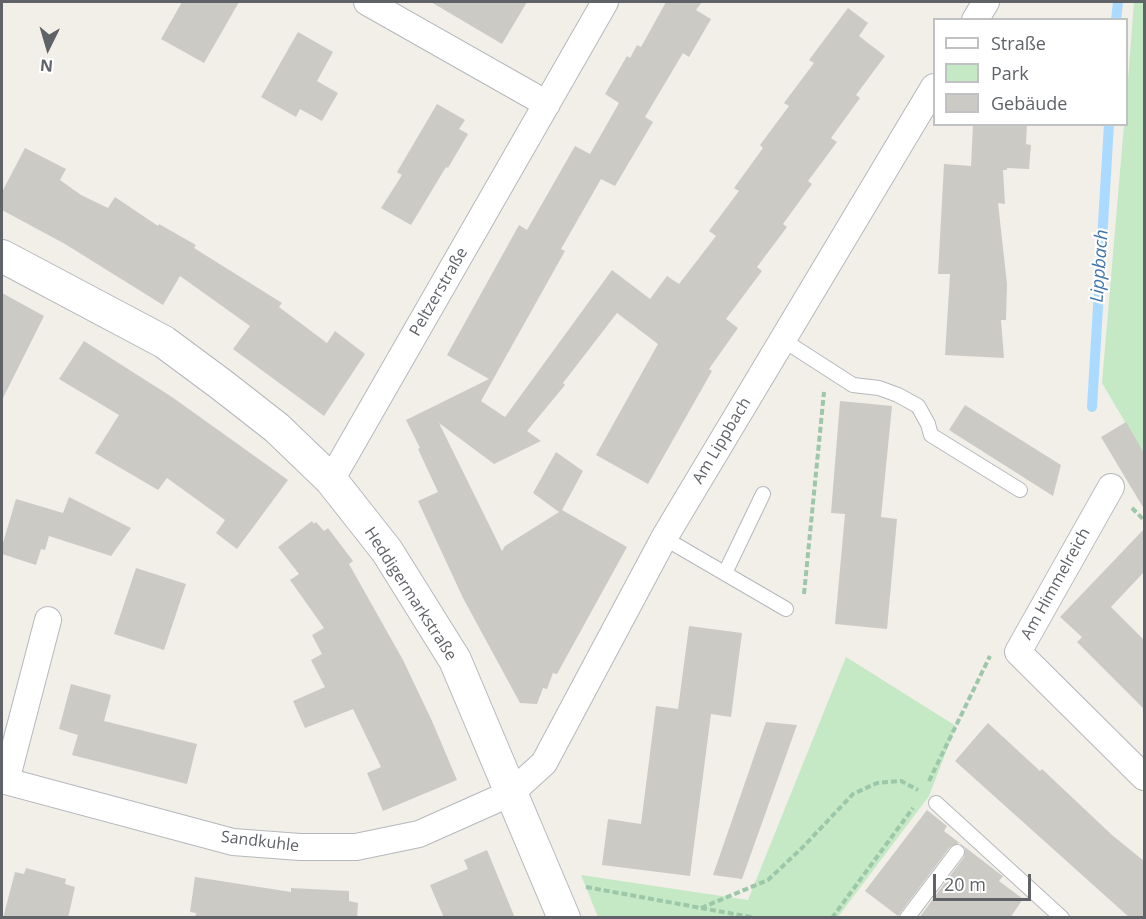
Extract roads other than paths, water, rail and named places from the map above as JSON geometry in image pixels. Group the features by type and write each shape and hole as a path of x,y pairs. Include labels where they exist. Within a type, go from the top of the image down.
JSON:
{"street":[{"path":"367,2 547,104"},
{"name":"Peltzerstraße","path":"331,480 605,2"},
{"path":"976,18 986,2"},
{"name":"Am Lippbach","path":"511,793 544,763 664,538 933,89"},
{"name":"Heddigermarkstraße","path":"2,256 164,342 277,428 331,480 387,551 455,660 564,918"},
{"name":"Am Himmelreich","path":"1111,487 1018,652 1144,777"},
{"name":"Sandkuhle","path":"48,621 4,780 233,842 300,848 356,848 419,834 511,793"}],"lane":[{"path":"783,340 853,385 879,388 918,406 931,435 1020,490"},
{"path":"725,573 763,495"},
{"path":"664,538 786,609"},
{"path":"936,802 1062,918"},
{"path":"907,918 957,852"}],"waterway":[{"name":"Lippbach","path":"1116,18 1118,2"},
{"name":"Lippbach","path":"1092,407 1109,126"}]}
